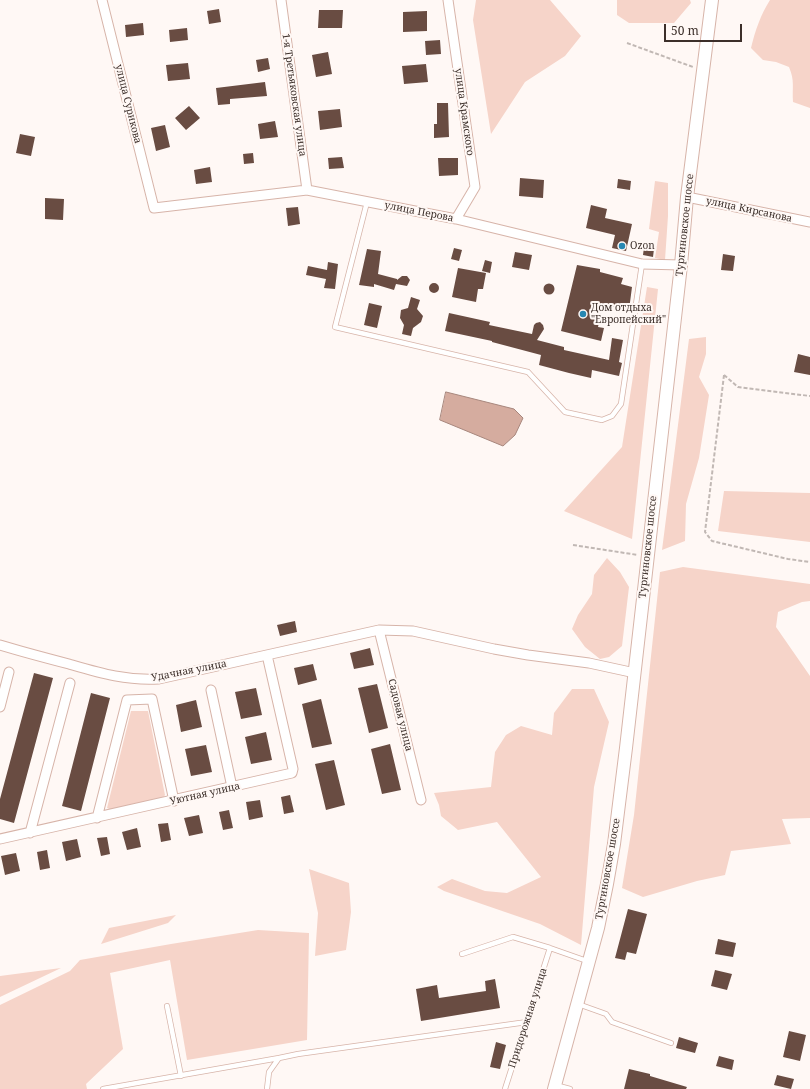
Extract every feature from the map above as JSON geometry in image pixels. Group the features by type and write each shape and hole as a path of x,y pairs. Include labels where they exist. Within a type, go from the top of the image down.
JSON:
{"main road":[{"name":"Тургиновское шоссе","path":"555,1087 589,961 611,864 635,673 681,265 687,197 712,0"}],"street":[{"name":"улица Сурикова","path":"102,0 154,208"},
{"name":"1-я Третьяковская улица","path":"281,0 306,190"},
{"name":"улица Крамского","path":"448,0 475,187 456,220"},
{"name":"улица Перова","path":"154,208 306,190 456,220 642,264 681,265"},
{"name":"улица Кирсанова","path":"687,197 810,222"},
{"name":"Удачная улица","path":"0,646 96,672 123,678 143,680 159,679 379,630 414,631 494,649 635,673"},
{"name":"Садовая улица","path":"379,630 421,800"},
{"name":"Уютная улица","path":"0,839 288,775 292,771 267,655"},
{"path":"0,707 9,672"},
{"path":"30,833 70,683"},
{"path":"211,690 232,787"},
{"path":"97,818 127,700 152,699 174,801"}],"lane":[{"path":"367,202 335,327 528,372 565,412 602,420 612,416 621,404 642,264"},
{"path":"462,954 513,937 589,961"},
{"name":"Придорожная улица","path":"505,1089 550,948"},
{"path":"578,1004 606,1014 612,1022 671,1043"},
{"path":"167,1006 181,1076"},
{"path":"104,1089 298,1054 527,1022"},
{"path":"267,1089 269,1072 279,1058"},
{"path":"555,1087 570,1089"}],"path":[{"path":"627,43 704,71"},
{"path":"810,396 738,387 724,375 705,532 712,542 788,559 810,562"},
{"path":"573,545 647,557"}],"shaded area":[{"path":"476,0 550,0 581,36 565,56 525,82 491,134 473,20"},
{"path":"617,0 690,0 691,3 674,23 629,23 617,15"},
{"path":"770,0 810,0 810,108 793,102 793,80 789,67 776,62 763,60 751,48 754,35"},
{"path":"655,181 668,183 668,216 665,260 655,258 659,232 649,229"},
{"path":"647,287 658,289 632,539 564,511 622,447"},
{"path":"706,337 706,354 699,377 709,395 699,458 686,504 685,541 662,550 689,339"},
{"path":"446,392 514,409 523,418 515,435 503,446 440,420"},
{"path":"724,491 810,493 810,542 718,531"},
{"path":"607,558 620,572 629,587 622,646 609,657 600,659 585,647 572,629 578,615 592,594 594,575"},
{"path":"683,567 810,584 810,601 802,602 778,612 776,627 810,676 810,818 782,819 791,844 731,851 725,875 697,881 643,897 622,888 634,815 660,572"},
{"path":"572,689 594,689 609,722 594,787 581,945 540,924 444,891 437,887 452,879 485,891 507,893 541,877 497,822 458,830 441,816 439,805 434,793 491,787 495,752 506,735 521,726 552,735 554,713"},
{"path":"131,711 148,711 165,795 161,801 112,810 107,808"},
{"path":"309,869 349,883 351,912 346,950 315,956 318,913"},
{"path":"176,915 168,923 101,944 109,928"},
{"path":"258,930 309,933 307,1040 187,1060 170,960 110,973 123,1049 86,1084 87,1089 0,1089 0,1005 70,971 80,960"},
{"path":"61,968 0,997 0,976"}],"building":[{"path":"219,9 221,22 209,24 207,11"},
{"path":"319,10 343,10 342,28 318,28"},
{"path":"427,11 427,31 403,32 403,12"},
{"path":"143,23 144,35 126,37 125,25"},
{"path":"187,28 188,40 170,42 169,30"},
{"path":"440,40 441,54 426,55 425,41"},
{"path":"328,52 332,74 316,77 312,55"},
{"path":"268,58 270,69 258,72 256,60"},
{"path":"188,63 190,79 168,81 166,65"},
{"path":"426,64 428,82 404,84 402,66"},
{"path":"265,82 267,96 230,99 230,104 218,105 216,88"},
{"path":"437,103 448,103 449,137 434,138 434,124 437,124"},
{"path":"189,106 200,118 186,130 175,118"},
{"path":"340,109 342,127 320,130 318,111"},
{"path":"275,121 278,137 260,139 258,124"},
{"path":"165,125 170,147 156,151 151,128"},
{"path":"20,134 35,137 31,156 16,153"},
{"path":"253,153 254,163 244,164 243,154"},
{"path":"342,157 344,168 329,169 328,158"},
{"path":"438,158 458,158 458,175 439,176"},
{"path":"210,167 212,182 196,184 194,170"},
{"path":"520,178 544,180 543,198 519,196"},
{"path":"618,179 631,181 630,190 617,188"},
{"path":"45,198 64,199 63,220 45,219"},
{"path":"591,205 607,209 605,218 632,224 626,251 612,248 615,235 586,228"},
{"path":"298,207 300,224 288,226 286,208"},
{"path":"644,247 654,249 653,257 643,255"},
{"path":"454,248 462,250 459,261 451,259"},
{"path":"367,249 381,251 378,274 397,280 402,276 407,276 410,280 407,286 396,284 394,290 374,284 374,287 359,285"},
{"path":"515,252 532,255 529,270 512,267"},
{"path":"723,254 735,256 733,271 721,270"},
{"path":"485,260 492,262 490,273 482,271"},
{"path":"328,262 338,264 335,289 324,288 326,279 306,275 308,266 327,270"},
{"path":"577,265 600,269 600,272 623,278 621,284 632,287 629,310 603,305 598,327 604,328 601,341 561,331"},
{"path":"458,268 486,273 483,289 478,289 476,302 452,297"},
{"path":"432,283 436,283 438,284 438,292 432,293 429,290 429,286"},
{"path":"549,283 553,285 555,289 553,293 549,295 545,293 543,289 545,285"},
{"path":"411,297 420,300 417,309 423,316 421,322 413,328 411,336 402,334 404,325 400,318 401,310 408,308"},
{"path":"369,303 382,306 377,328 364,325"},
{"path":"449,313 490,322 489,325 532,334 534,325 540,322 544,329 537,340 564,347 564,350 609,360 612,338 623,340 619,362 622,363 619,376 592,370 591,378 569,373 539,365 541,355 492,341 445,331"},
{"path":"798,354 810,357 810,375 794,372"},
{"path":"295,621 297,632 280,636 277,625"},
{"path":"370,648 374,665 354,669 350,653"},
{"path":"313,664 317,680 298,685 294,668"},
{"path":"34,673 53,678 14,823 0,819 0,799"},
{"path":"377,684 388,728 369,733 358,688"},
{"path":"256,688 262,715 241,719 235,692"},
{"path":"91,693 110,698 81,811 62,806"},
{"path":"321,699 332,744 312,748 302,704"},
{"path":"196,700 202,727 181,732 176,705"},
{"path":"266,732 272,760 251,764 245,737"},
{"path":"390,744 401,790 382,794 371,749"},
{"path":"206,745 212,772 191,776 185,749"},
{"path":"334,760 345,805 326,810 315,764"},
{"path":"290,795 294,812 284,814 281,797"},
{"path":"260,800 263,817 249,820 246,802"},
{"path":"229,810 233,828 223,830 219,812"},
{"path":"199,815 203,833 189,836 184,818"},
{"path":"168,823 171,840 161,842 158,824"},
{"path":"137,828 141,847 127,850 122,832"},
{"path":"107,837 110,854 101,856 97,838"},
{"path":"77,839 81,857 66,861 62,842"},
{"path":"47,850 50,868 40,870 37,852"},
{"path":"16,853 20,871 5,875 1,856"},
{"path":"628,909 647,914 636,954 627,952 625,960 615,958"},
{"path":"718,939 736,943 733,957 715,954"},
{"path":"715,970 732,974 727,990 711,986"},
{"path":"495,979 500,1008 421,1021 416,989 437,985 439,998 486,991 485,981"},
{"path":"789,1031 806,1035 800,1061 783,1057"},
{"path":"679,1037 698,1043 695,1053 676,1048"},
{"path":"496,1042 506,1045 500,1069 490,1067"},
{"path":"719,1056 734,1060 732,1070 716,1066"},
{"path":"629,1069 650,1074 650,1076 687,1087 686,1089 624,1089"},
{"path":"777,1075 794,1079 791,1089 774,1085"}],"place":[{"name":"Ozon","path":"622,246"},
{"name":"Дом отдыха \"Европейский\"","path":"583,314"}]}
